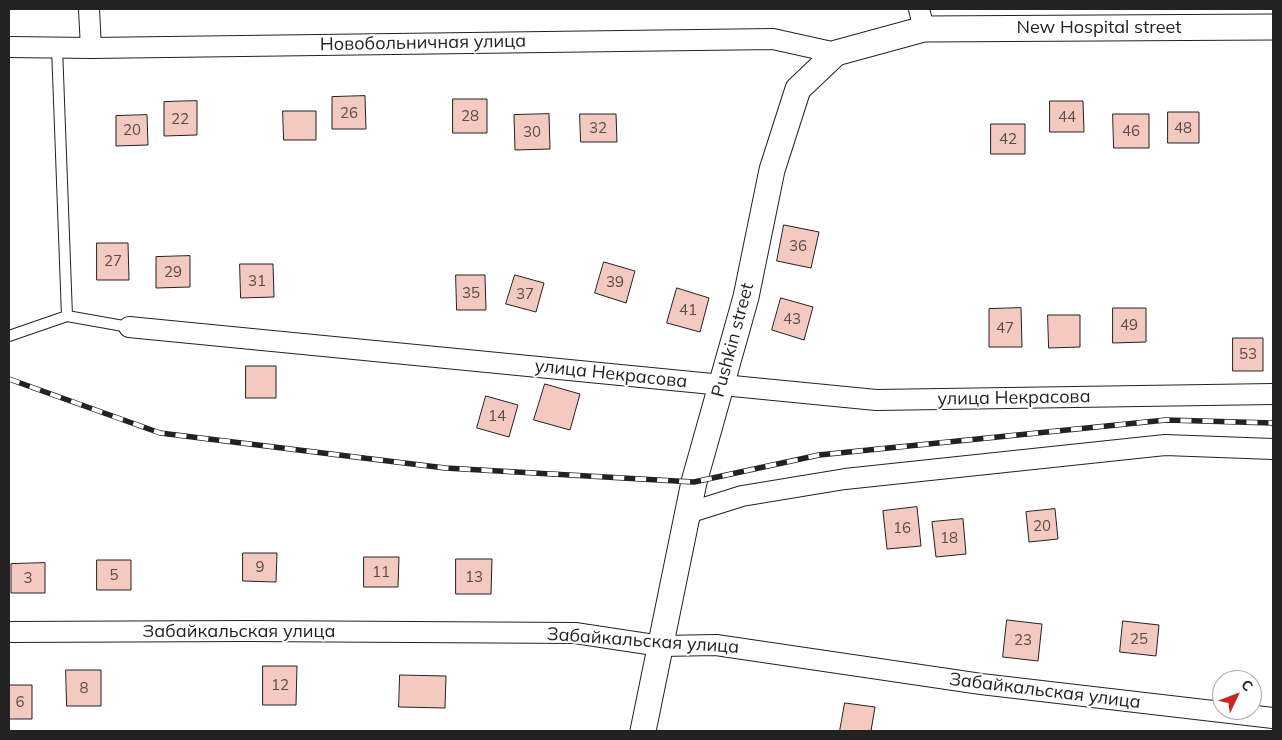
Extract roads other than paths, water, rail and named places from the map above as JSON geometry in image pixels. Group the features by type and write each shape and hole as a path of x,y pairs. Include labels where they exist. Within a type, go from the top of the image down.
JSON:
{"street":[{"path":"89,9 91,48"},
{"name":"New Hospital street","path":"921,19 1273,27"},
{"name":"Pushkin street","path":"643,731 694,482 746,297 772,170 798,90 836,53 921,19"},
{"name":"Новобольничная улица","path":"9,47 91,48 773,39 836,53"},
{"name":"улица Некрасова","path":"129,327 876,400 1273,394"},
{"path":"688,513 742,496 845,479 1166,446 1273,449"},
{"name":"Забайкальская улица","path":"9,632 575,633 661,646 716,645 981,684 1273,718"}],"lane":[{"path":"57,47 67,316"},
{"path":"9,336 67,316 129,327"}],"railway":[{"path":"9,379 160,433 445,468 694,482 819,455 1166,420 1273,423"}]}
